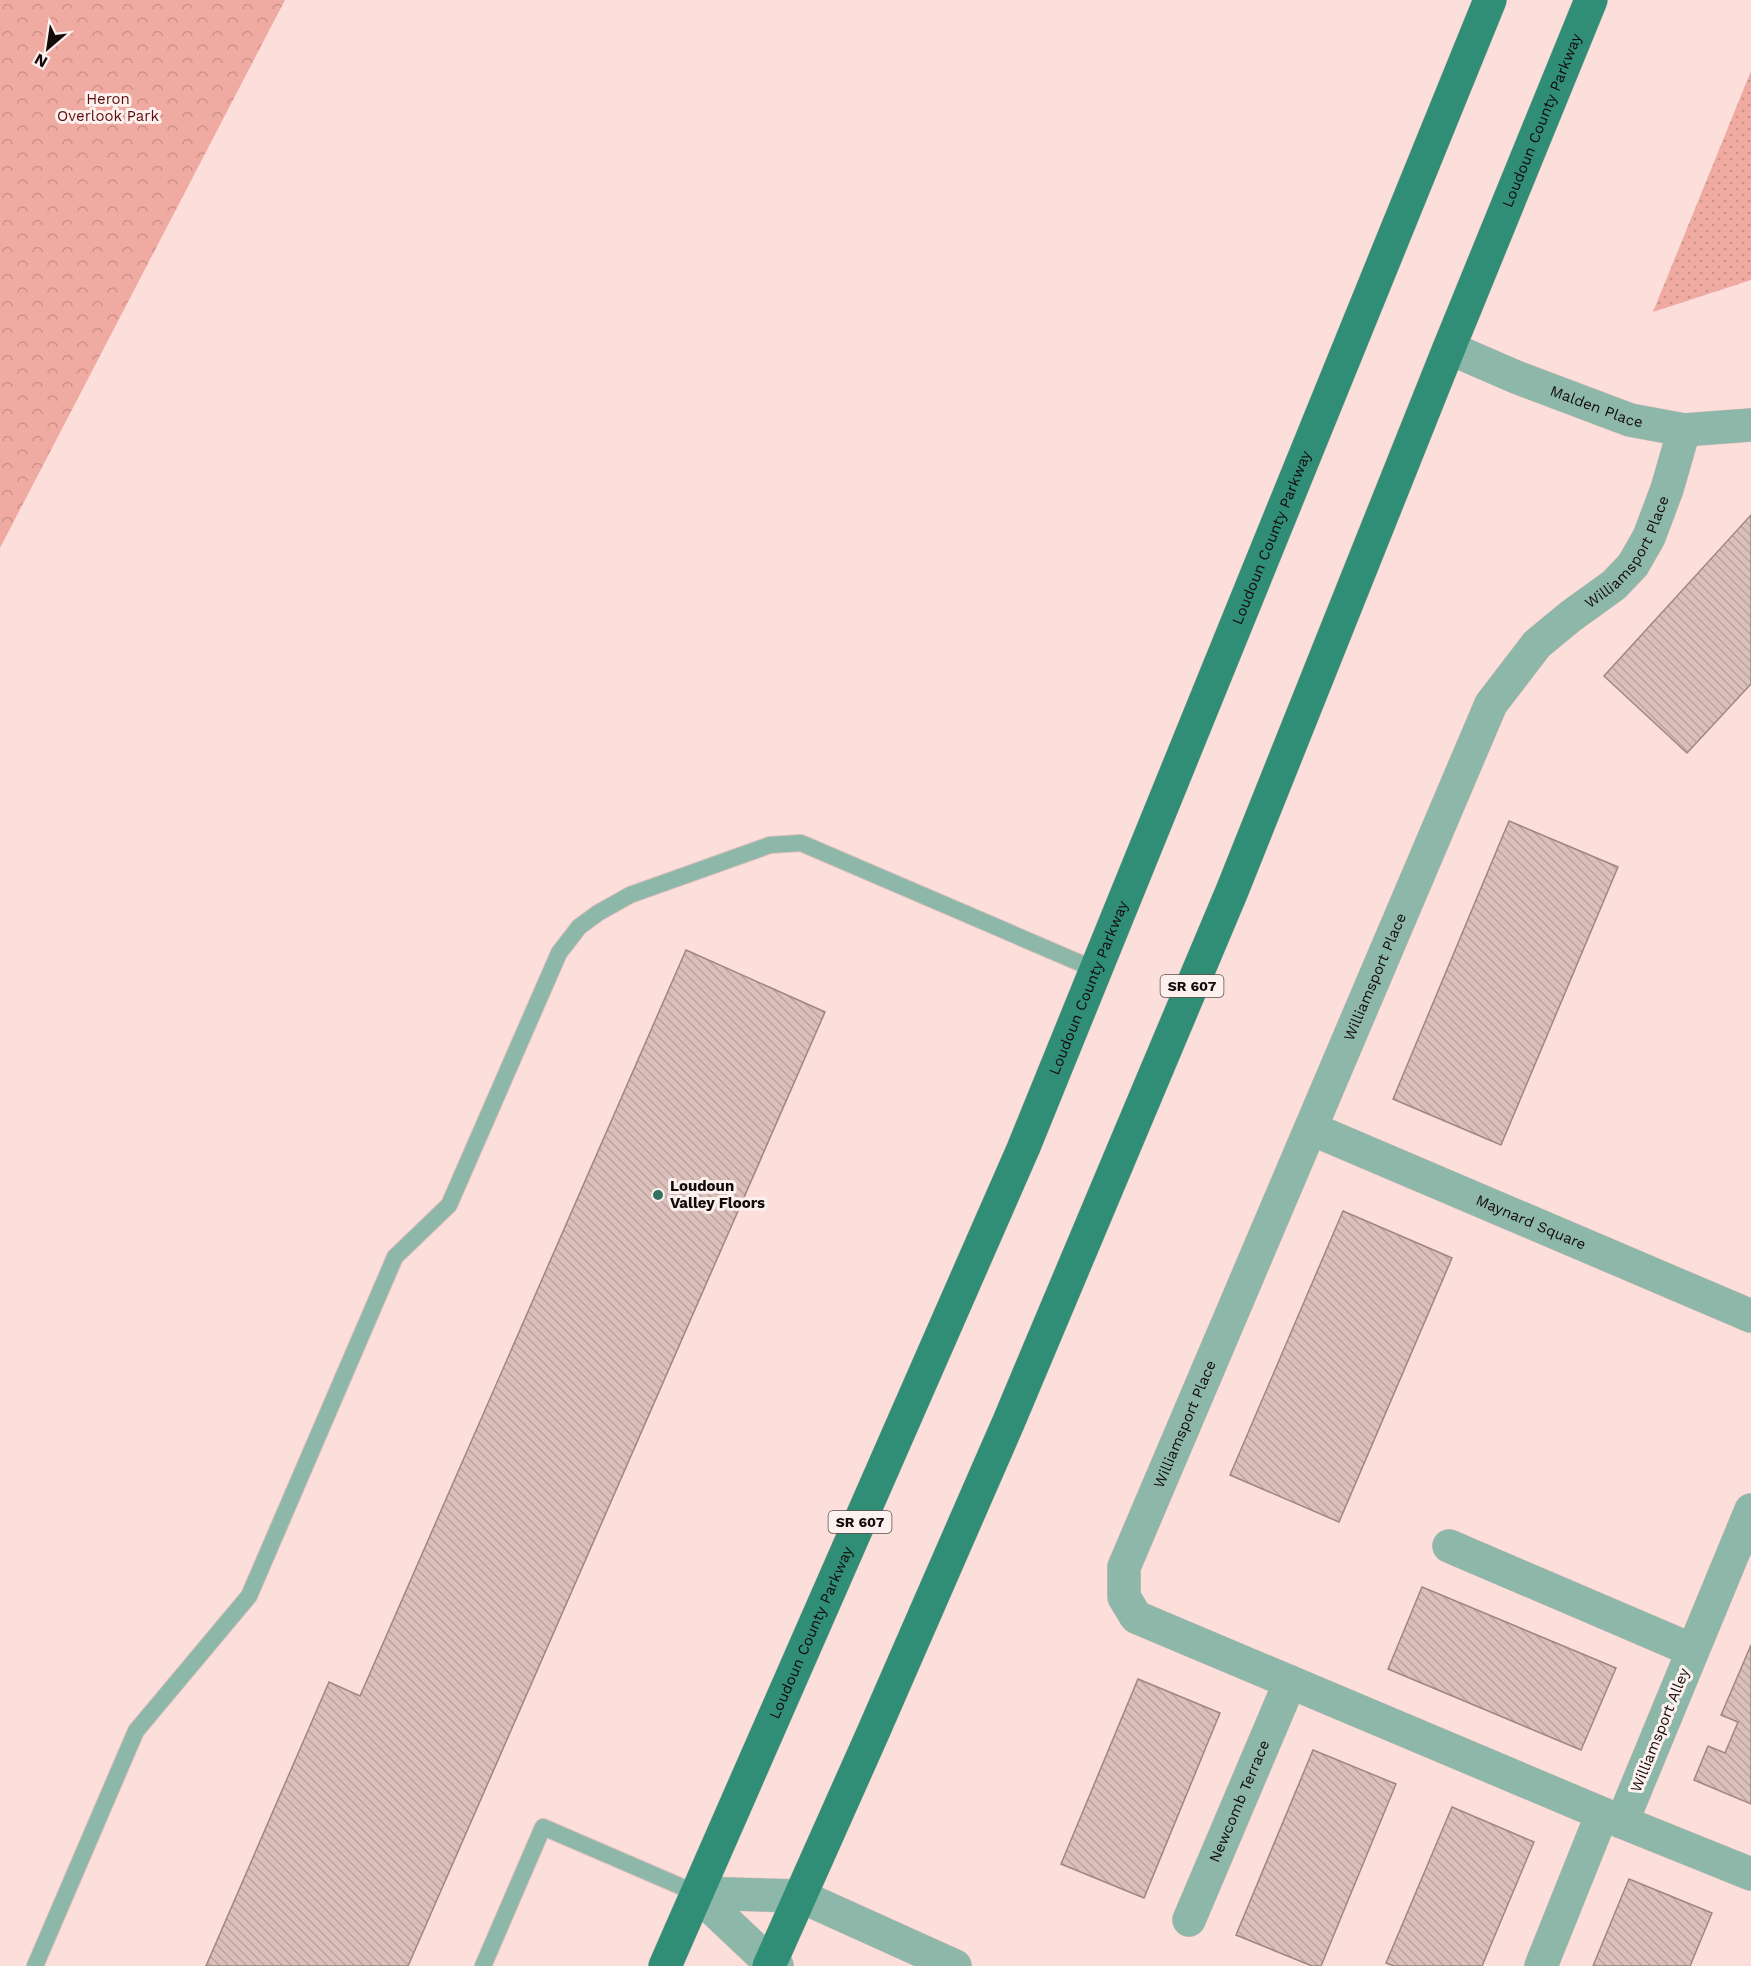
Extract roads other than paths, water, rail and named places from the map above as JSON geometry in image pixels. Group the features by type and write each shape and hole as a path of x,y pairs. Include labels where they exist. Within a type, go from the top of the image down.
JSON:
{"main road":[{"name":"Loudoun County Parkway","path":"665,1966 1023,1149 1094,969 1490,0"},
{"name":"Loudoun County Parkway","path":"772,1965 800,1896 1009,1421 1232,891 1590,0"}],"street":[{"name":"Malden Place","path":"1449,348 1516,377 1630,420 1684,430 1751,425"},
{"name":"Williamsport Place","path":"1290,1682 1136,1617 1124,1597 1124,1567 1491,704 1537,644 1614,585 1633,566 1649,537 1667,489 1684,430"},
{"name":"Maynard Square","path":"1312,1129 1751,1316"},
{"name":"Williamsport Alley","path":"1541,1966 1692,1650 1751,1510"},
{"path":"1449,1546 1692,1650"},
{"path":"1290,1682 1751,1874"},
{"name":"Newcomb Terrace","path":"1189,1920 1290,1682"},
{"path":"696,1893 800,1896 955,1966"},
{"path":"696,1893 772,1965"}],"lane":[{"path":"35,1966 136,1731 249,1596 395,1257 449,1205 559,953 579,927 630,895 770,844 801,843 1094,969"},
{"path":"483,1966 543,1827 696,1893"}],"place":[{"name":"Loudoun Valley Floors","path":"658,1195"}],"park label":[{"name":"Heron Overlook Park","path":"108,108"}]}
